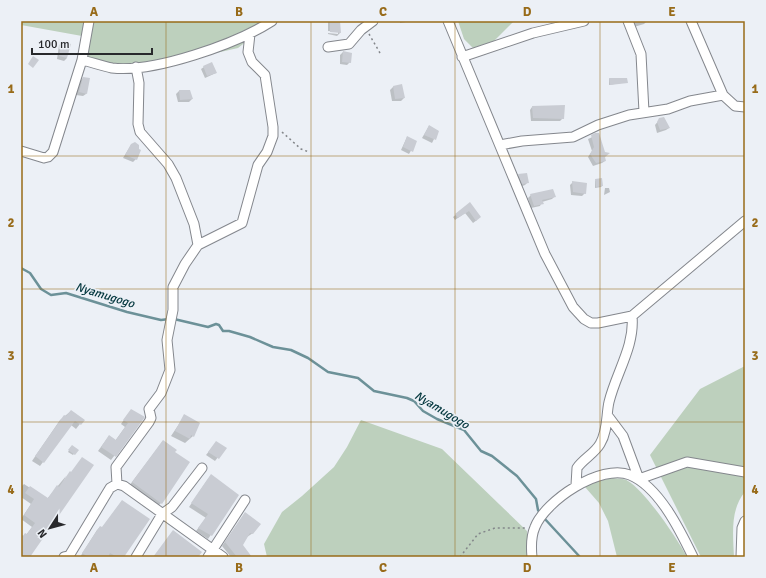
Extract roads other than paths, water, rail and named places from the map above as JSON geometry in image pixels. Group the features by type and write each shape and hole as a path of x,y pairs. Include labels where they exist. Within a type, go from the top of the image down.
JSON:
{"street":[{"path":"21,151 44,158 48,157 52,152 82,60 89,21"},
{"path":"82,60 112,68 136,67 166,62 250,34 272,21"},
{"path":"328,47 349,44 365,27 374,21"},
{"path":"448,21 545,254 578,313 591,323 632,316 745,221"},
{"path":"462,57 533,33 584,21"},
{"path":"628,21 641,54 644,112"},
{"path":"691,21 723,95 735,106 745,107"},
{"path":"116,484 116,467 149,422 151,418 149,409 161,394 170,370 167,340 173,310 173,287 185,264 198,245 242,223 258,165 271,144 273,127 265,76 252,62 248,52 250,34"},
{"path":"136,67 139,83 138,124 140,132 168,164 176,178 194,224 198,245"},
{"path":"500,145 522,141 573,137 598,125 644,112 668,109 696,99 723,95"},
{"path":"576,485 576,468 600,443 608,416 612,393 634,329 632,316"},
{"path":"608,416 623,436 639,479"},
{"path":"639,479 687,462 745,472"},
{"path":"136,557 162,514 172,507 202,468"},
{"path":"532,557 531,546 535,526 554,504 576,485 598,476 615,472 628,474 639,479 658,497 675,523 693,557"},
{"path":"67,557 110,488 116,484 124,486 162,514 210,553 223,557"},
{"path":"210,553 245,500"},
{"path":"741,557 742,528 745,521"}],"waterway":[{"name":"Nyamugogo","path":"21,268 30,273 41,289 51,295 66,293 127,312 161,320 169,319"},
{"name":"Nyamugogo","path":"174,319 208,327 216,324 219,325 223,331 229,331 250,337 273,347 291,350 308,358 328,372 358,378 374,391 407,398 414,401 423,411 437,419 464,430 481,451 492,456 517,476 536,499 540,513"},
{"name":"Nyamugogo","path":"544,518 580,557"}]}
